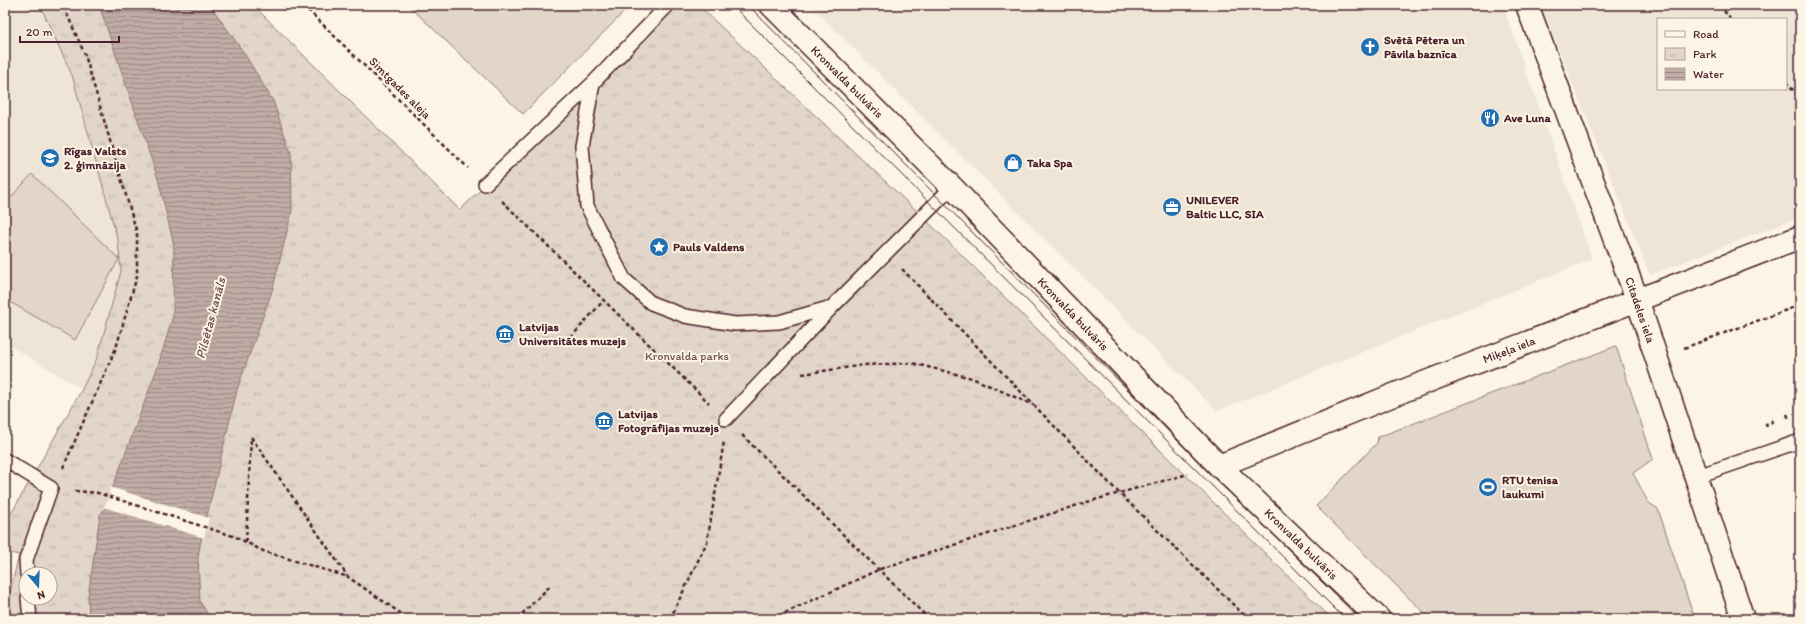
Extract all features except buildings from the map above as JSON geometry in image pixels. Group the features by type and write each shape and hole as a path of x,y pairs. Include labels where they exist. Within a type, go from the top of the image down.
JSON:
{"street":[{"name":"Kronvalda bulvāris","path":"771,5 952,187 1219,466 1379,619"},
{"name":"Citadeles iela","path":"1527,5 1637,299 1743,619"},
{"name":"Miķeļa iela","path":"1219,466 1637,299 1800,237"}],"lane":[{"path":"485,184 593,83 668,5"},
{"path":"593,83 582,146 587,206 624,279 651,303 685,316 735,324 778,322 832,307"},
{"path":"726,419 832,307 952,187"},
{"path":"1695,477 1800,441"},
{"path":"5,460 51,488 26,560 26,566"},
{"path":"29,606 30,619"}],"path":[{"path":"63,5 85,55 137,233 137,276 116,348 66,464 51,488 98,493 236,537 263,551 348,577 409,619"},
{"name":"Simtgades aleja","path":"303,5 880,569 928,619"},
{"path":"1720,5 1729,18"},
{"path":"1787,83 1800,98"},
{"path":"886,252 1119,493 1248,619"},
{"path":"566,343 604,300"},
{"path":"1681,350 1800,306"},
{"path":"798,375 864,365 912,363 972,378 1035,406"},
{"path":"670,619 707,542 722,458 726,419"},
{"path":"1766,424 1772,422 1772,419"},
{"path":"246,542 251,437 348,577"},
{"path":"772,619 880,569 1119,493 1219,466"},
{"path":"517,619 551,585"}],"shaded area":[{"name":"Rīgas Valsts 2. ģimnāzija","path":"5,5 40,5 72,75 118,241 121,271 97,358 82,389 5,343"},
{"path":"810,5 1503,5 1592,259 1217,411"},
{"path":"1541,5 1800,5 1800,217 1650,275"}],"green space":[{"name":"Kronvalda parks","path":"40,5 253,5 460,210 668,5 698,5 922,216 1332,619 20,619 20,616 5,612 19,555 5,552 7,521 82,389 97,358 121,271 118,241 72,75"},
{"path":"408,5 631,5 523,114"},
{"path":"32,174 119,259 75,340 5,299 5,204"},
{"name":"RTU tenisa laukumi","path":"1616,346 1653,459 1633,473 1648,502 1658,509 1693,614 1706,619 1430,619 1316,506 1377,443 1378,437"}],"water":[{"name":"Pilsētas kanāls","path":"99,5 210,5 244,53 273,101 291,153 292,211 273,288 237,390 200,545 198,558 200,602 211,619 89,619 88,596 100,515 113,498 111,492 158,366 173,316 174,245 158,179"}],"pier":[{"path":"110,487 209,518 204,538 103,507 111,497 109,492"}],"tram line":[{"path":"732,5 1345,619"},
{"path":"748,5 1207,470 1360,619"}],"place":[{"name":"Svētā Pētera un Pāvila baznīca","path":"1370,47"},
{"name":"Ave Luna","path":"1490,118"},
{"name":"Rīgas Valsts 2. ģimnāzija","path":"50,158"},
{"name":"Taka Spa","path":"1013,163"},
{"name":"UNILEVER Baltic LLC, SIA","path":"1172,207"},
{"name":"Pauls Valdens","path":"659,247"},
{"name":"Latvijas Universitātes muzejs","path":"505,334"},
{"name":"Latvijas Fotogrāfijas muzejs","path":"604,421"},
{"name":"RTU tenisa laukumi","path":"1488,487"}]}
